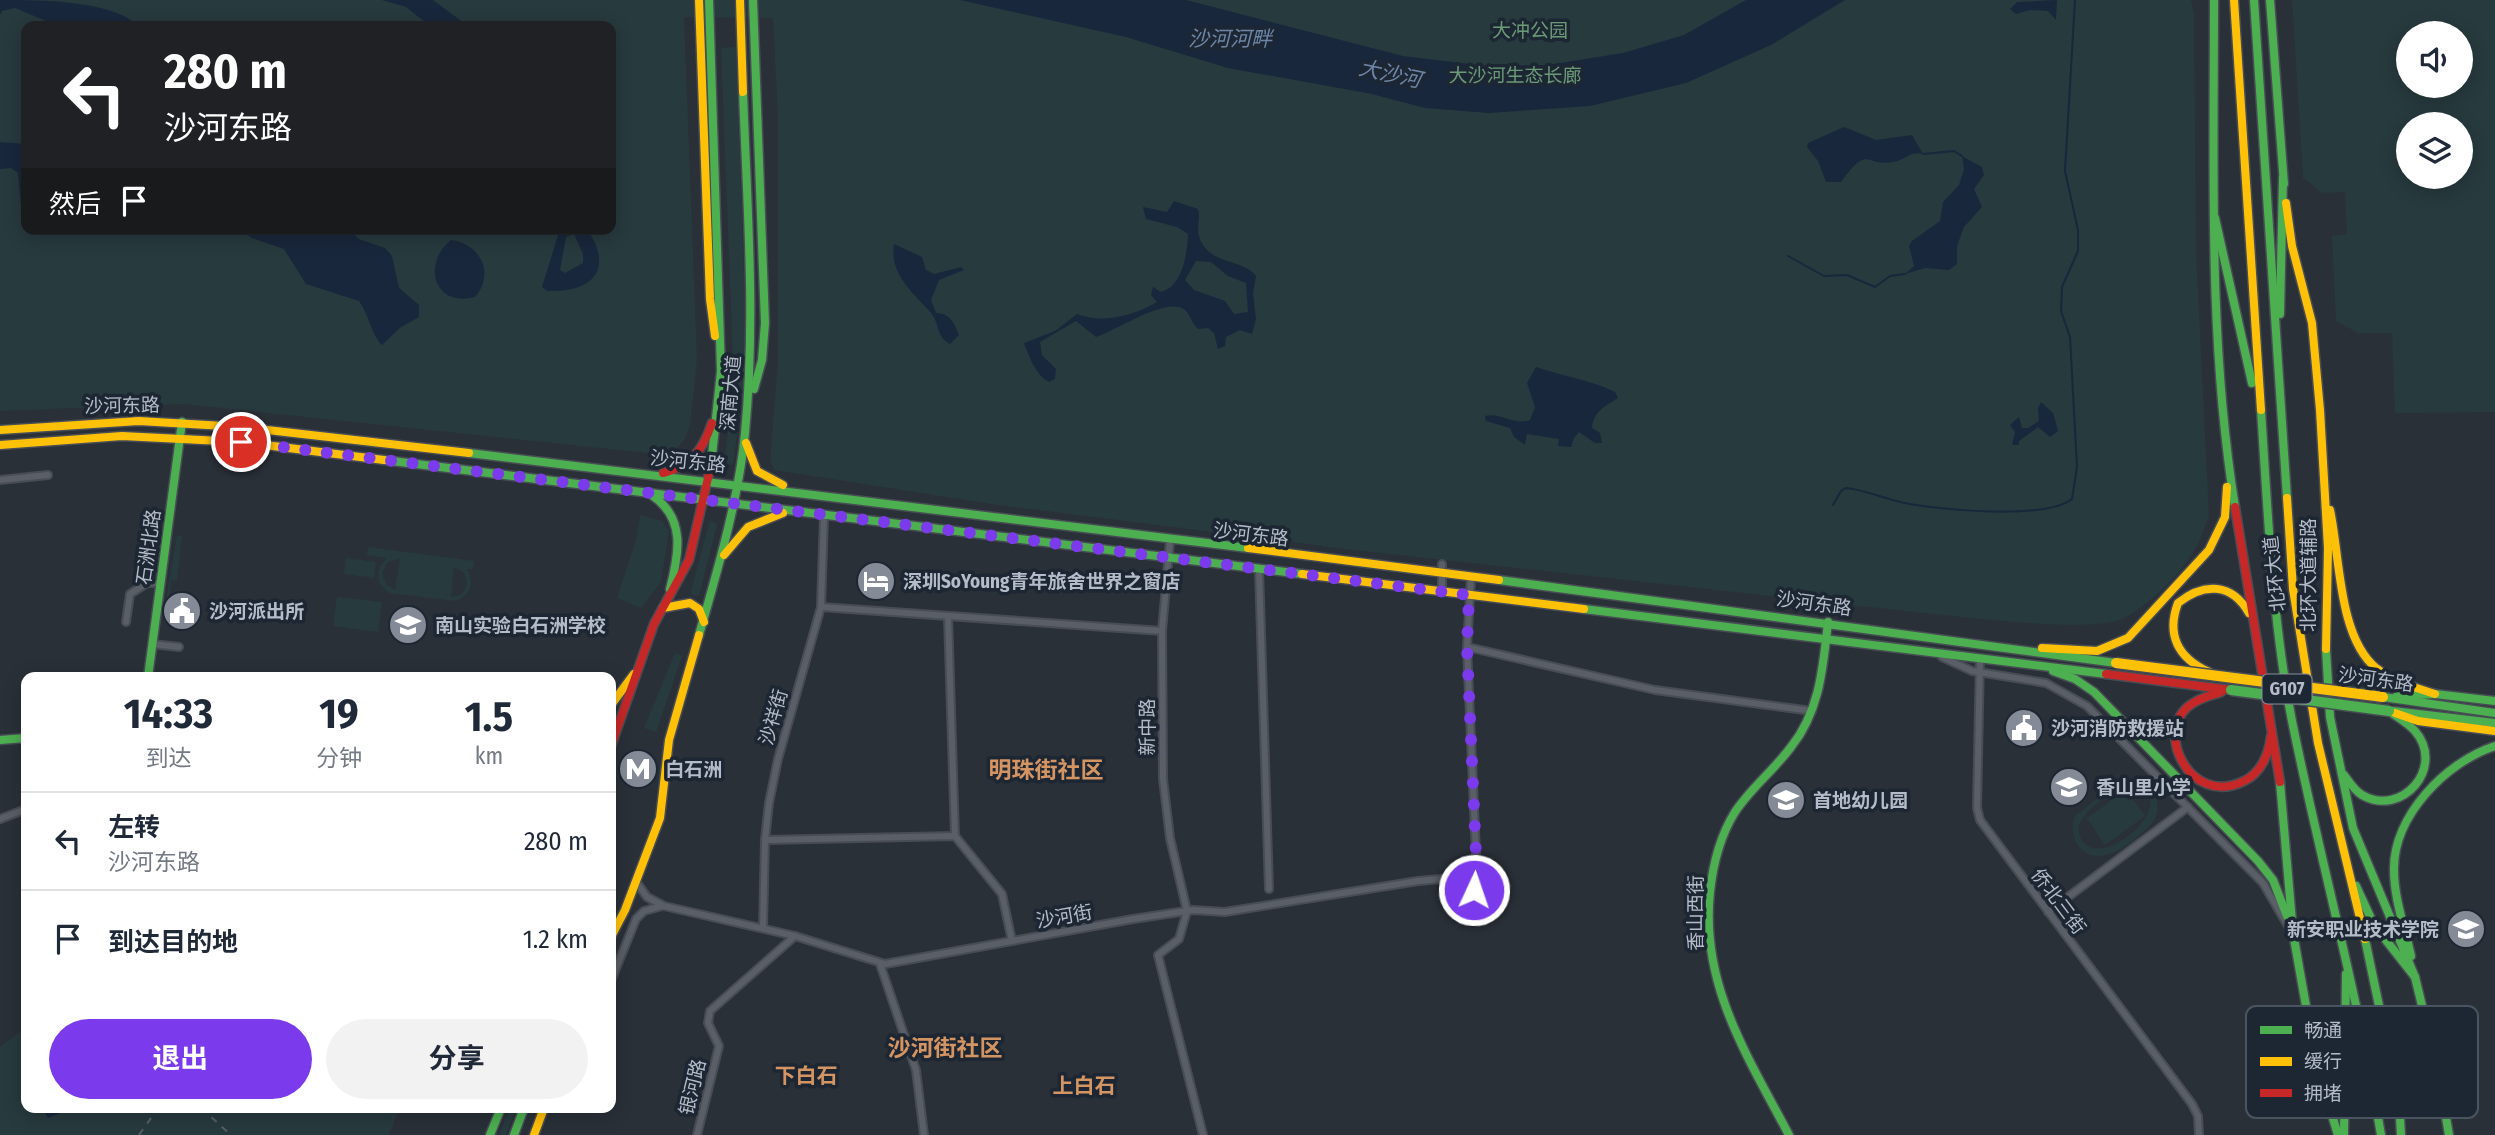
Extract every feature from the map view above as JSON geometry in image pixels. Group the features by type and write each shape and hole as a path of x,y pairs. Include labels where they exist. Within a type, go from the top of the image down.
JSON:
{"main road":[{"name":"深南大道","path":"616,734 636,672 661,609 689,560 709,481 721,371 709,0"},
{"name":"深南大道","path":"616,927 637,883 660,818 672,727 705,623 745,436 749,403 751,247 740,0"},
{"path":"2015,648 2097,651 2128,638 2201,562 2219,534 2227,500 2227,455 2217,323 2215,16 2212,0"},
{"name":"北环大道","path":"2234,0 2260,433 2273,587 2292,719 2356,1006"},
{"name":"北环大道","path":"2254,0 2286,526 2301,655 2338,836 2380,1006"},
{"name":"北环大道辅路","path":"2272,0 2283,178 2292,246 2312,323 2328,548 2325,673 2337,758 2353,828 2415,977 2422,1006"},
{"path":"699,3 710,299 721,371"},
{"path":"749,403 760,370 765,323 753,4"},
{"path":"2278,387 2283,178"},
{"path":"2215,218 2260,433"},
{"path":"644,474 666,473 692,462 706,441 719,399"},
{"name":"沙河东路","path":"0,430 107,421 182,422 736,484 1170,541 1442,569 1471,578 2015,648 2231,690 2495,723"},
{"name":"石洲北路","path":"149,672 182,422"},
{"name":"沙河东路","path":"0,445 101,436 181,437 2025,664 2222,677 2383,696 2495,713"},
{"path":"745,436 749,457 761,476 804,492"},
{"path":"2227,455 2285,815 2293,933 2306,1006"},
{"path":"646,493 665,505 678,530 679,552 667,599"},
{"path":"2324,495 2339,555 2352,635 2365,659 2380,673 2398,683 2435,694"},
{"path":"720,562 736,537 752,523 770,516 797,512"},
{"path":"2222,677 2196,667 2180,655 2172,637 2173,613 2178,603 2193,590 2218,587 2241,598 2257,634"},
{"path":"661,609 681,601 693,603 702,610 705,623"},
{"name":"香山西街","path":"1789,1135 1720,996 1713,962 1709,885 1714,858 1730,820 1801,734 1812,711 1828,622"},
{"path":"2025,664 2075,678 2094,692 2267,870 2279,891 2293,933"},
{"path":"616,698 636,672"},
{"path":"2231,690 2197,699 2181,715 2176,726 2175,748 2183,767 2199,781 2222,787 2245,781 2259,769 2268,753 2272,725"},
{"path":"2383,696 2435,694 2495,701"},
{"path":"2337,758 2353,790 2365,797 2385,802 2399,800 2415,790 2425,773 2427,760 2420,735 2409,723 2389,711"},
{"path":"2389,711 2418,721 2495,731"},
{"path":"0,740 21,738"},
{"path":"2415,977 2395,890 2395,851 2407,819 2452,769 2464,759 2495,746"},
{"path":"2338,836 2374,925 2415,977"},
{"path":"2343,940 2346,1006"},
{"path":"490,1135 499,1113"},
{"path":"514,1135 522,1113"},
{"path":"534,1135 542,1113"},
{"path":"2333,1118 2338,1135"}],"street":[{"path":"0,480 48,475"},
{"name":"沙祥街","path":"763,928 765,840 778,760 821,607 824,516"},
{"name":"新中路","path":"1170,541 1161,631 1163,779 1170,838 1187,911"},
{"path":"1259,569 1269,889"},
{"path":"1442,569 1442,592"},
{"path":"1471,578 1467,647 1655,690 1812,711"},
{"path":"126,622 130,594 147,583 160,583"},
{"path":"821,607 1161,631"},
{"path":"948,616 955,836 1002,894 1012,941"},
{"path":"152,644 179,647"},
{"name":"沙河街","path":"664,906 795,936 880,964 1187,911 1225,912 1430,880 1441,879 1474,890 1476,854 1467,647"},
{"path":"1934,652 1958,667 2046,683 2076,696 2263,883 2293,933"},
{"name":"侨北三街","path":"1980,658 1979,816 2192,1104 2198,1116 2199,1135"},
{"path":"2048,912 2188,807"},
{"path":"0,819 21,811"},
{"path":"765,840 955,836"},
{"path":"637,883 647,897 664,906"},
{"path":"616,969 636,919 644,911 664,906"},
{"path":"1187,911 1180,939 1158,956 1203,1135"},
{"name":"银河路","path":"697,1135 719,1046 708,1023 710,1011 795,936"},
{"path":"880,964 916,1070 924,1135"}],"green space":[{"path":"0,0 2191,0 2194,13 2196,252 2209,516 2196,547 2172,579 2134,612 2110,622 2067,625 1990,620 1354,550 991,504 775,470 770,461 778,362 778,118 773,18 684,17 697,360 690,425 685,439 678,447 657,454 184,404 0,411"},
{"path":"2292,0 2495,0 2495,412 2395,413 2392,333 2358,333 2336,321 2332,236 2347,234 2345,192 2323,193 2303,178"},
{"path":"736,47 746,332 744,381 733,465 724,464 734,386 721,48"},
{"path":"640,515 662,521 669,531 661,582 641,608 617,598 636,541"},
{"path":"710,520 717,525 699,596 692,595 691,591"},
{"path":"177,535 182,536 177,580 171,580 169,610 165,607"},
{"path":"368,547 474,561 473,569 467,569 471,579 470,588 465,596 455,601 390,593 378,577 380,567 387,558 367,555","holes":["400,560 395,590 386,584 382,573 388,562","454,567 464,572 467,584 462,594 451,597"]},
{"path":"346,558 376,562 374,578 344,574"},
{"path":"337,597 382,602 378,632 333,626"},
{"path":"675,653 682,656 656,732 644,728"},
{"path":"2127,779 2148,786 2158,804 2155,819 2118,850 2105,855 2089,854 2083,851 2075,839 2075,816 2116,784","holes":["2137,786 2150,798 2149,810 2143,822 2119,842 2105,848 2093,848 2083,842 2078,828 2081,821 2111,793"]},
{"path":"2126,790 2145,816 2105,845 2087,818"},
{"path":"21,1032 21,1113 398,1113 389,1135 0,1135 0,1047"},
{"path":"508,1113 515,1113 506,1135 499,1135"}],"water":[{"path":"0,0 55,1 94,6 132,21 46,21 15,8 2,11 0,15"},
{"path":"382,0 433,0 461,21 424,21 406,7"},
{"name":"沙河河畔","path":"960,0 1186,0 1403,56 1486,66 1548,65 1623,53 1684,35 1746,0 1845,0 1771,45 1686,83 1590,106 1489,113 1425,108 1372,94 1228,68 1126,37"},
{"path":"2057,0 2056,20 2048,11 2030,10 2016,14 2010,9 2017,2"},
{"path":"1844,127 1876,140 1912,135 1923,154 1912,154 1886,163 1863,160 1841,182 1826,182 1818,161 1807,147 1808,143"},
{"path":"0,142 21,144 21,207 18,173 11,168 0,169"},
{"path":"1962,156 1982,167 1984,175 1974,189 1982,207 1964,227 1957,246 1957,264 1949,270 1925,268 1905,274 1914,266 1909,246 1912,241 1940,221 1943,202 1959,185 1964,169"},
{"path":"1174,201 1198,209 1198,233 1204,246 1218,257 1243,266 1256,276 1253,293 1256,319 1252,334 1240,330 1226,337 1225,346 1218,349 1214,333 1208,328 1198,329 1186,311 1178,307 1168,307 1142,315 1096,337 1076,321 1040,342 1042,355 1056,369 1055,379 1049,382 1044,379 1024,343 1055,331 1077,314 1107,318 1138,311 1157,302 1151,295 1153,287 1161,292 1174,283 1185,260 1188,234 1177,227 1146,219 1143,207 1167,212","holes":["1196,261 1211,262 1228,276 1246,283 1248,312 1234,314 1225,301 1194,290 1185,280"]},
{"path":"247,235 355,235 385,248 392,256 399,288 419,305 419,317 401,327 382,345 359,301 306,284 284,249"},
{"path":"558,235 571,235 566,237 560,270 565,273 583,263 583,254 574,235 590,235 599,256 599,267 594,276 576,288 547,291 542,287"},
{"path":"451,240 470,247 482,261 484,279 475,297 461,299 449,296 441,290 436,281 437,260"},
{"path":"894,244 922,257 926,270 934,274 961,267 964,270 939,280 931,300 936,313 948,317 959,335 950,344 942,338 934,317 899,274 893,255"},
{"path":"1536,367 1615,392 1618,398 1601,410 1593,422 1592,428 1600,433 1602,443 1595,443 1579,432 1571,447 1558,446 1559,439 1527,434 1525,445 1514,437 1510,428 1486,421 1485,416 1491,415 1518,421 1530,420 1535,407 1527,383"},
{"path":"2041,402 2053,413 2058,431 2050,437 2038,427 2019,441 2019,445 2012,445 2015,432 2010,425 2019,417 2022,428 2028,428 2039,421 2038,408"},
{"path":"45,1113 60,1113 48,1118"}],"waterway":[{"path":"1833,505 1841,491 1846,488 1905,503 1992,512 2040,509 2072,499 2077,467 2070,337 2061,311 2062,287 2078,251 2078,230 2065,171 2075,0"},
{"path":"1923,154 1954,151 1962,156"},
{"path":"1788,256 1824,276 1847,275 1875,287 1890,276 1905,274"}],"railway":[{"path":"139,1135 154,1113"},
{"path":"207,1113 231,1135"}],"traffic: fast":[{"path":"709,0 721,371 711,465"},
{"path":"753,0 765,323 762,360 754,389"},
{"path":"2214,0 2216,318 2226,444 2235,507"},
{"path":"2254,0 2287,498"},
{"path":"2270,0 2284,184"},
{"path":"699,635 733,509 745,433 750,305 743,92"},
{"path":"2280,314 2283,178"},
{"path":"2215,218 2252,383"},
{"path":"2261,410 2272,566 2285,683 2355,1006"},
{"path":"149,672 182,422"},
{"path":"469,453 1248,548"},
{"path":"384,460 1302,574"},
{"path":"653,496 664,505 675,526 676,563 670,589"},
{"path":"1499,580 2116,663"},
{"path":"1584,609 2106,674"},
{"path":"1789,1135 1743,1048 1720,989 1712,958 1710,892 1718,850 1735,812 1791,747 1808,719 1819,688 1828,622"},
{"path":"2326,649 2330,717 2353,828 2415,977 2422,1006"},
{"path":"2053,671 2075,679 2094,692 2258,861 2273,880 2287,916"},
{"path":"2231,690 2389,711"},
{"path":"2397,696 2435,694 2495,701"},
{"path":"2383,697 2495,713"},
{"path":"2344,775 2359,793 2377,800 2392,800 2415,785 2422,773 2425,759 2423,745 2415,731 2389,711"},
{"path":"2393,711 2495,723"},
{"path":"0,740 21,738"},
{"path":"2411,956 2394,881 2396,850 2402,830 2413,811 2441,778 2458,765 2495,746"},
{"path":"2280,782 2293,933 2306,1006"},
{"path":"2356,886 2374,925 2415,977"},
{"path":"2365,939 2379,1006"},
{"path":"2346,974 2346,1006"},
{"path":"490,1135 499,1113"},
{"path":"514,1135 522,1113"},
{"path":"2333,1118 2338,1135"},
{"path":"2344,1118 2344,1135"},
{"path":"2378,1118 2381,1135"},
{"path":"2400,1118 2401,1135"},
{"path":"2446,1118 2449,1135"}],"traffic: slow":[{"path":"699,0 710,299 715,336"},
{"path":"740,0 743,92"},
{"path":"2234,0 2261,410"},
{"path":"2286,203 2292,246 2312,323 2320,410 2328,548 2326,649"},
{"path":"0,430 139,421 241,427 469,453"},
{"path":"0,445 122,436 241,442 384,460"},
{"path":"746,443 757,471 783,485"},
{"path":"2042,648 2097,651 2128,638 2209,550 2225,517 2227,487"},
{"path":"2287,498 2293,589 2318,743 2365,939"},
{"path":"2330,510 2342,594 2354,637 2376,668 2404,684 2435,694"},
{"path":"724,555 748,527 783,513"},
{"path":"1248,548 1499,580"},
{"path":"1302,574 1584,609"},
{"path":"2209,672 2189,660 2177,644 2173,625 2178,603 2198,591 2217,589 2234,596 2249,613"},
{"path":"663,608 690,603 699,609 704,622"},
{"path":"616,927 660,818 669,740 699,635"},
{"path":"2116,663 2383,697"},
{"path":"616,698 634,674"},
{"path":"2395,713 2418,721 2495,731"},
{"path":"534,1135 542,1113"}],"traffic: jam":[{"path":"663,473 681,466 695,456 712,423"},
{"path":"616,732 654,624 689,560 711,465"},
{"path":"2235,507 2280,782"},
{"path":"2106,674 2231,690"},
{"path":"2221,692 2195,702 2182,713 2176,728 2176,745 2182,761 2192,775 2207,784 2224,787 2244,781 2250,778 2263,762 2271,736"}],"place":[{"name":"深圳SoYoung青年旅舍世界之窗店","path":"876,581"},
{"name":"沙河派出所","path":"182,611"},
{"name":"南山实验白石洲学校","path":"408,625"},
{"name":"沙河消防救援站","path":"2024,728"},
{"name":"白石洲","path":"638,769"},
{"name":"香山里小学","path":"2069,787"},
{"name":"首地幼儿园","path":"1786,800"},
{"name":"新安职业技术学院","path":"2466,929"}],"district":[{"name":"明珠街社区","path":"1046,770"},
{"name":"沙河街社区","path":"945,1048"},
{"name":"下白石","path":"806,1076"},
{"name":"上白石","path":"1084,1086"}],"route":[{"path":"241,442 1469,595 1467,647 1476,854 1474,890"}],"park label":[{"name":"大冲公园","path":"1530,30"},
{"name":"大沙河生态长廊","path":"1515,75"}],"water label":[{"name":"大沙河","path":"1390,74"}]}
